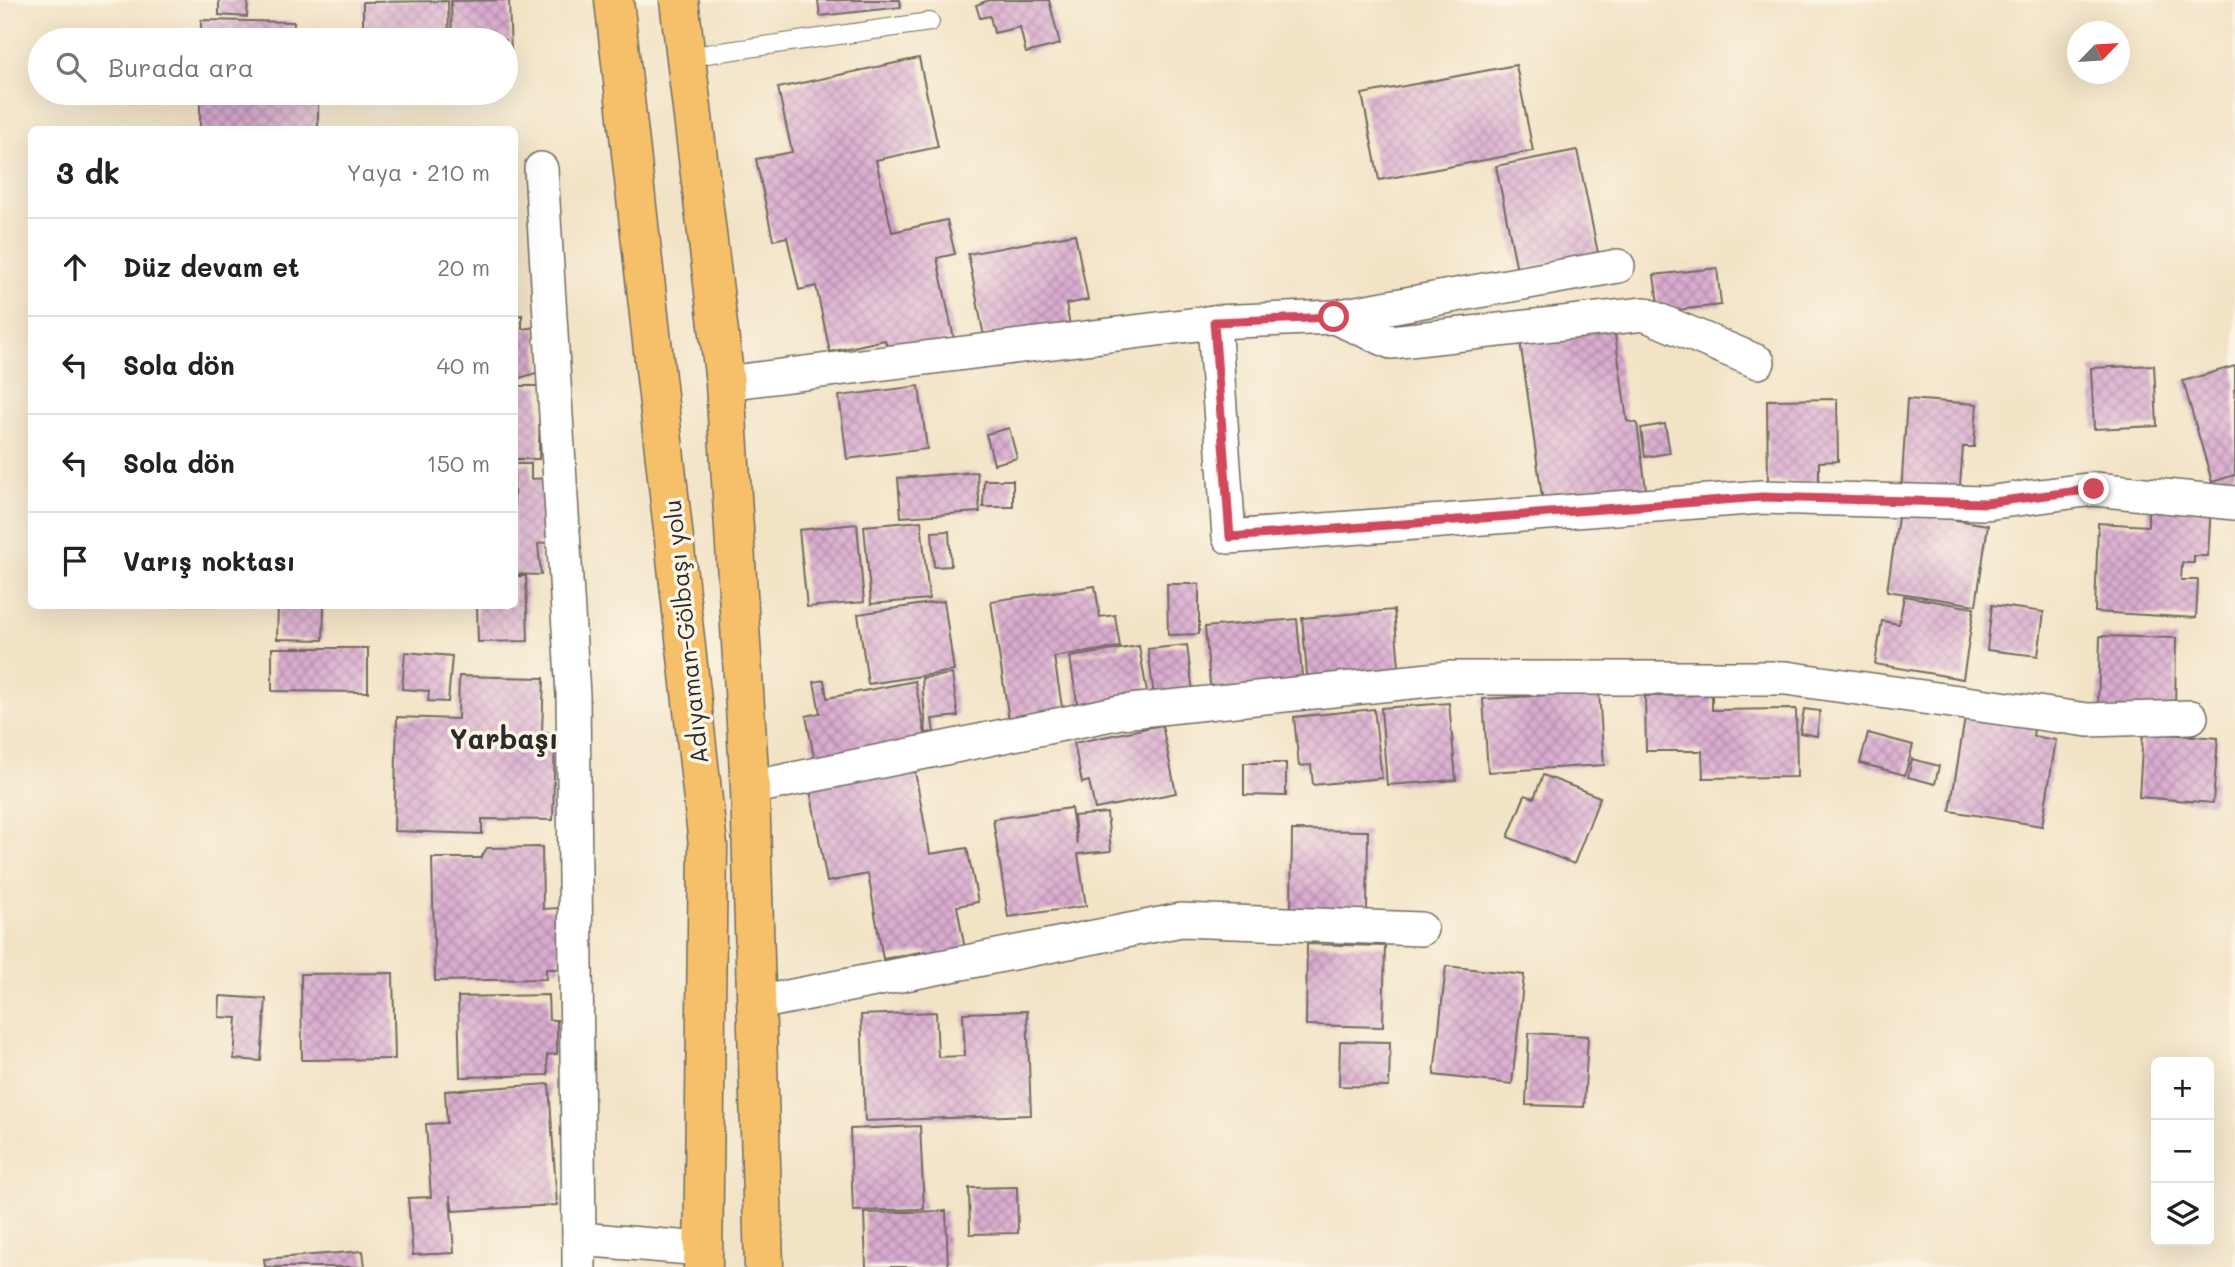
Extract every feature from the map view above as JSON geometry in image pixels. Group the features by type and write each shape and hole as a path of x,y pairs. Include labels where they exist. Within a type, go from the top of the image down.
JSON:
{"highway":[{"name":"Adıyaman-Gölbaşı yolu","path":"614,0 708,845 703,1258"},
{"name":"Adıyaman-Gölbaşı yolu","path":"679,0 725,383 750,788 764,1267"}],"street":[{"path":"541,169 573,695 579,1253 703,1258"},
{"path":"725,383 1214,322 1334,317 1618,266"},
{"path":"1334,317 1391,342 1644,314 1758,362"},
{"path":"1214,322 1230,537 1762,497 1986,503 2094,489 2235,503"},
{"path":"750,788 1121,712 1449,678 1786,678 2088,720 2191,717"},
{"path":"757,1003 1181,920 1421,929"}],"lane":[{"path":"686,57 930,22"}],"building":[{"path":"219,0 248,0 247,17 219,15"},
{"path":"509,0 510,28 452,28 451,1"},
{"path":"818,0 900,0 901,7 820,16"},
{"path":"989,0 1049,0 1060,44 1026,53 1020,27 994,33 990,16 980,18 976,5"},
{"path":"448,1 449,28 363,28 363,2"},
{"path":"201,20 294,22 294,28 201,28"},
{"path":"919,58 938,147 876,160 892,232 947,220 955,254 937,258 954,339 888,352 885,340 830,352 816,286 799,290 787,237 773,240 756,159 792,152 778,88"},
{"path":"1516,65 1533,151 1379,180 1362,94"},
{"path":"200,105 318,105 318,126 200,126"},
{"path":"1577,150 1598,253 1517,270 1496,166"},
{"path":"1075,234 1088,300 1066,304 1070,326 985,342 968,254"},
{"path":"1717,268 1721,305 1659,312 1654,275"},
{"path":"522,315 522,329 536,327 539,372 518,379 518,316"},
{"path":"1614,327 1627,421 1637,423 1647,496 1544,511 1520,340"},
{"path":"2154,365 2157,426 2094,429 2091,368"},
{"path":"2235,366 2235,475 2212,482 2183,381"},
{"path":"518,386 540,386 539,459 518,459"},
{"path":"919,386 927,449 847,459 839,396"},
{"path":"1837,399 1838,461 1819,462 1819,482 1768,482 1767,400"},
{"path":"1907,399 1977,404 1974,447 1963,447 1959,497 1901,493"},
{"path":"1665,424 1670,453 1645,457 1641,428"},
{"path":"1009,428 1017,458 994,464 986,434"},
{"path":"518,464 531,464 531,479 548,478 548,542 538,544 541,575 518,574"},
{"path":"977,472 980,512 901,517 898,478"},
{"path":"984,480 1013,480 1013,507 983,507"},
{"path":"2148,502 2211,505 2208,556 2194,556 2194,563 2182,563 2181,580 2198,580 2196,618 2095,612 2098,523 2148,526"},
{"path":"1899,511 1988,525 1976,605 1887,591"},
{"path":"921,521 929,599 871,604 864,526"},
{"path":"857,524 864,602 807,607 799,530"},
{"path":"949,531 951,566 934,567 932,532"},
{"path":"518,576 526,576 528,641 478,642 477,609 518,609"},
{"path":"1167,584 1199,584 1199,634 1168,635"},
{"path":"1095,586 1100,617 1115,615 1120,647 1054,657 1064,719 1010,727 991,601"},
{"path":"1904,596 1974,608 1963,679 1875,664 1882,621 1899,624"},
{"path":"944,601 954,671 868,684 858,614"},
{"path":"1992,605 2044,612 2038,656 1987,650"},
{"path":"278,609 324,609 323,640 277,639"},
{"path":"1394,610 1400,677 1308,686 1302,618"},
{"path":"1297,619 1303,687 1211,695 1205,627"},
{"path":"2100,636 2176,638 2175,712 2098,710"},
{"path":"1187,645 1193,692 1154,697 1148,649"},
{"path":"1139,646 1149,704 1079,716 1070,657"},
{"path":"272,648 368,648 368,692 272,691"},
{"path":"405,652 452,656 448,702 428,701 429,691 402,689"},
{"path":"952,674 958,716 932,719 934,732 926,733 922,678"},
{"path":"459,676 544,678 542,732 555,733 553,820 482,819 482,834 394,831 397,717 458,719"},
{"path":"824,680 827,698 915,681 926,739 815,762 806,716 820,713 814,682"},
{"path":"1599,692 1604,765 1488,772 1483,699"},
{"path":"1712,695 1712,710 1796,709 1797,777 1703,778 1702,751 1646,751 1645,696"},
{"path":"1449,703 1456,780 1387,785 1381,708"},
{"path":"1374,709 1382,778 1313,785 1311,765 1299,766 1294,717"},
{"path":"1804,709 1820,711 1817,736 1800,733"},
{"path":"1966,711 2036,714 2033,736 2056,740 2042,826 1950,811"},
{"path":"1162,725 1176,793 1095,809 1089,781 1082,783 1074,743"},
{"path":"2143,732 2218,738 2213,803 2139,797"},
{"path":"1868,733 1913,745 1905,775 1860,763"},
{"path":"1912,759 1939,766 1935,784 1908,777"},
{"path":"1244,763 1286,763 1286,796 1244,795"},
{"path":"914,766 930,854 967,848 978,902 957,906 966,955 931,961 925,951 883,959 868,874 827,882 809,784"},
{"path":"1543,775 1600,797 1574,864 1508,837 1525,795 1534,798"},
{"path":"1071,808 1077,844 1074,816 1107,813 1111,851 1078,854 1086,906 1008,917 993,819"},
{"path":"1292,830 1368,831 1367,913 1291,912"},
{"path":"542,847 543,909 559,908 560,969 546,969 546,979 435,981 432,858 481,858 487,848"},
{"path":"1307,944 1385,946 1383,1027 1306,1025"},
{"path":"1446,966 1524,975 1512,1084 1434,1075"},
{"path":"393,973 395,1059 302,1060 301,974"},
{"path":"548,995 549,1020 557,1020 557,1054 547,1055 548,1075 460,1077 458,997"},
{"path":"220,996 266,999 261,1061 234,1059 237,1018 219,1017"},
{"path":"1027,1011 1031,1115 865,1121 861,1015 936,1012 938,1057 965,1056 963,1013"},
{"path":"1529,1033 1588,1036 1584,1107 1526,1105"},
{"path":"1340,1041 1390,1042 1389,1087 1339,1086"},
{"path":"549,1084 557,1205 453,1211 450,1195 454,1253 413,1255 408,1198 431,1197 426,1124 447,1123 445,1091"},
{"path":"920,1126 924,1209 853,1211 850,1129"},
{"path":"1017,1187 1018,1233 970,1234 969,1188"},
{"path":"946,1211 948,1267 866,1267 864,1213"},
{"path":"363,1251 365,1267 265,1267 264,1259"}],"district":[{"name":"Yarbaşı","path":"504,738"}],"route":[{"path":"1334,317 1214,322 1230,537 1762,497 1986,503 2094,489"}]}
